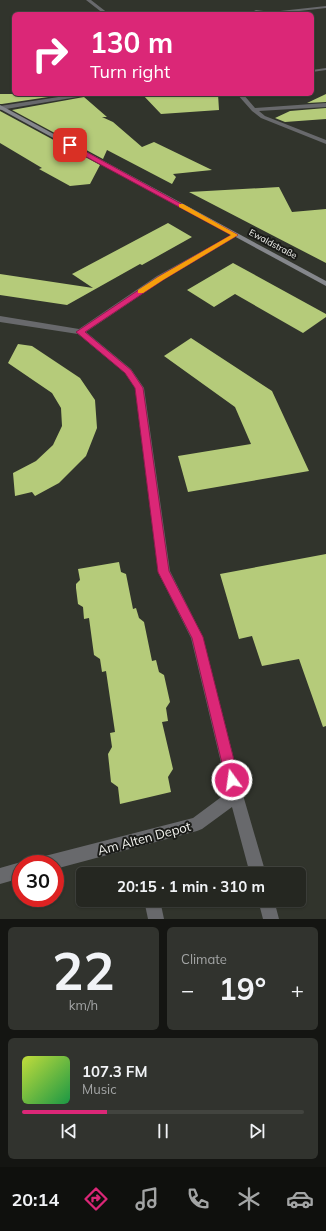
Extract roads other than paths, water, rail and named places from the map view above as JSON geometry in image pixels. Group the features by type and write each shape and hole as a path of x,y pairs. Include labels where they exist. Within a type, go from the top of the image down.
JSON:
{"main road":[{"name":"Ewaldstraße","path":"0,108 326,284"}],"street":[{"path":"88,0 104,12"},
{"path":"280,12 326,7"},
{"path":"314,71 326,69"},
{"path":"0,108 74,96"},
{"path":"242,96 263,118 326,142"},
{"path":"254,110 326,105"},
{"path":"80,332 160,278 235,235"},
{"path":"0,319 80,332 128,372 139,388 164,572 197,637 236,795 256,867"},
{"name":"Am Alten Depot","path":"64,859 196,824 236,795"},
{"path":"0,876 12,873"},
{"path":"153,907 156,919"},
{"path":"268,907 271,919"}]}
